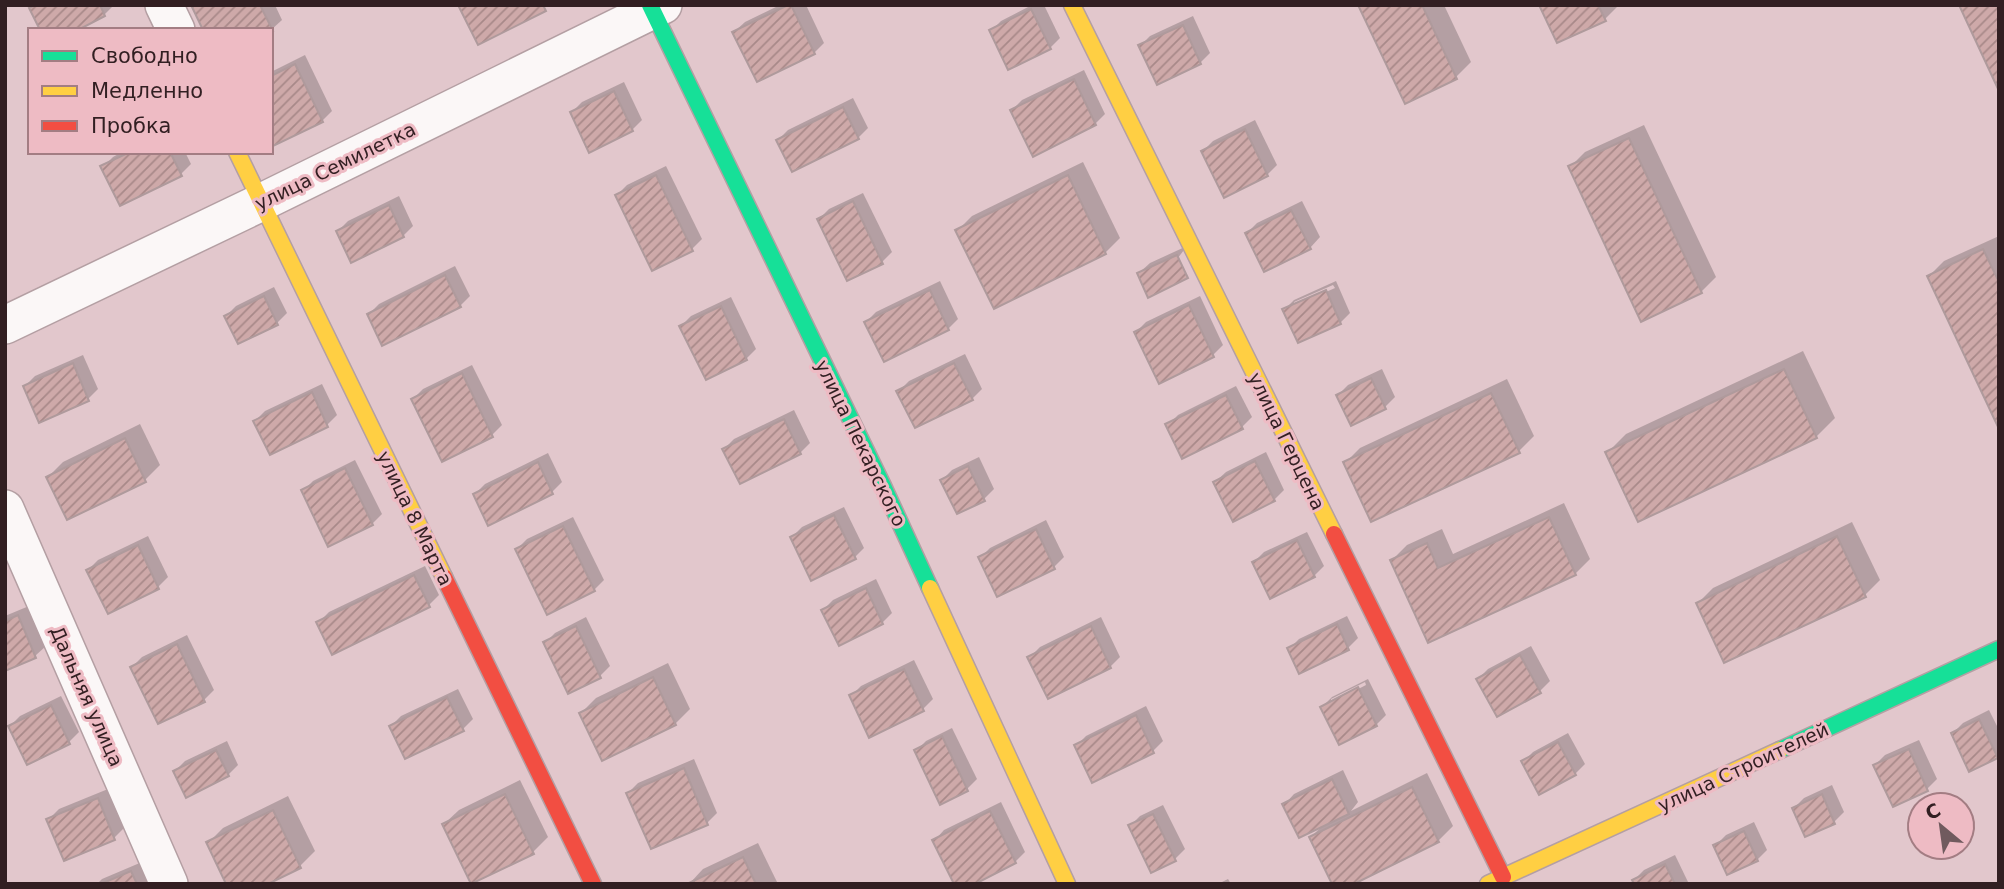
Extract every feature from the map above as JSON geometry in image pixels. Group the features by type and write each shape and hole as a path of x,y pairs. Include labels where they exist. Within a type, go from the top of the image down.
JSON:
{"street":[{"path":"164,5 175,28"},
{"name":"улица Герцена","path":"1072,5 1495,880"},
{"name":"улица Семилетка","path":"5,325 262,202 655,7"},
{"name":"улица Пекарского","path":"655,7 883,486 1067,884"},
{"name":"улица 8 Марта","path":"238,154 593,884"},
{"name":"Дальняя улица","path":"5,509 169,884"},
{"name":"улица Строителей","path":"1495,880 1999,649"}],"building":[{"path":"35,5 100,5 105,16 82,28 39,28 29,8"},
{"path":"191,5 260,5 272,28 202,28"},
{"path":"458,5 543,5 546,11 478,45"},
{"path":"791,5 815,54 757,82 732,32"},
{"path":"1358,5 1422,5 1457,79 1405,104"},
{"path":"1539,5 1598,5 1606,21 1557,43"},
{"path":"1959,5 1999,5 1999,91"},
{"path":"1031,9 1051,49 1008,70 989,30"},
{"path":"1183,25 1201,64 1157,85 1138,45"},
{"path":"295,64 323,122 273,146 273,75"},
{"path":"1074,79 1096,125 1033,157 1010,110"},
{"path":"614,91 633,131 589,153 570,112"},
{"path":"843,107 859,139 792,172 776,140"},
{"path":"1245,129 1268,176 1224,198 1201,151"},
{"path":"1629,138 1702,293 1641,322 1568,166"},
{"path":"126,154 171,154 182,176 120,206 100,166"},
{"path":"656,175 693,251 652,271 615,195"},
{"path":"1068,175 1106,254 994,309 955,230"},
{"path":"853,201 883,264 847,281 817,219"},
{"path":"389,205 404,237 351,263 336,231"},
{"path":"1291,210 1311,249 1264,272 1245,233"},
{"path":"1983,249 1999,282 1999,429 1927,276"},
{"path":"1177,255 1188,278 1148,298 1137,273"},
{"path":"445,275 461,307 382,346 367,314"},
{"path":"930,290 949,330 884,362 864,322"},
{"path":"1326,290 1341,324 1298,343 1282,309"},
{"path":"264,296 278,325 238,344 224,316"},
{"path":"1189,305 1214,357 1159,384 1134,332"},
{"path":"721,306 747,360 706,380 679,326"},
{"path":"73,363 89,401 39,423 23,386"},
{"path":"954,363 973,400 915,428 896,391"},
{"path":"1784,369 1817,438 1638,522 1605,452"},
{"path":"462,373 493,437 442,462 411,399"},
{"path":"1371,378 1386,409 1351,426 1336,395"},
{"path":"312,392 328,427 270,455 253,421"},
{"path":"1491,393 1520,453 1371,522 1343,462"},
{"path":"1226,395 1243,429 1182,459 1165,424"},
{"path":"784,419 801,454 740,484 722,449"},
{"path":"125,438 146,482 67,520 46,477"},
{"path":"1255,461 1275,501 1233,522 1213,482"},
{"path":"538,462 553,494 488,526 473,494"},
{"path":"968,466 985,501 957,514 940,480"},
{"path":"345,468 373,525 328,547 301,490"},
{"path":"834,515 856,559 811,581 790,537"},
{"path":"1549,517 1576,575 1428,643 1390,560 1427,543 1438,568"},
{"path":"563,526 595,591 547,615 515,549"},
{"path":"1036,529 1055,569 997,597 978,557"},
{"path":"1837,536 1866,597 1724,663 1696,603"},
{"path":"1297,540 1315,577 1270,599 1252,562"},
{"path":"138,545 159,589 108,614 86,570"},
{"path":"414,575 430,607 332,655 316,622"},
{"path":"866,588 883,624 839,646 821,610"},
{"path":"18,615 36,658 5,671 5,621"},
{"path":"1337,624 1349,650 1299,674 1287,648"},
{"path":"576,626 601,678 568,694 543,642"},
{"path":"1091,626 1111,668 1048,699 1027,657"},
{"path":"177,644 205,702 158,724 130,667"},
{"path":"1520,655 1541,693 1497,717 1476,679"},
{"path":"904,669 924,711 869,738 849,695"},
{"path":"653,677 676,725 602,761 579,713"},
{"path":"1358,687 1377,726 1339,745 1320,707"},
{"path":"447,697 464,731 405,759 389,726"},
{"path":"51,705 70,744 27,765 8,726"},
{"path":"1136,715 1154,753 1092,783 1074,745"},
{"path":"1979,719 1998,758 1969,772 1951,733"},
{"path":"942,736 968,791 940,805 914,750"},
{"path":"1558,742 1576,775 1539,795 1521,761"},
{"path":"1909,749 1928,791 1906,791 1906,801 1893,807 1873,765"},
{"path":"216,750 229,776 186,798 173,771"},
{"path":"684,768 708,825 651,849 626,793"},
{"path":"1332,779 1349,814 1299,838 1282,804"},
{"path":"1412,787 1439,842 1354,884 1332,884 1309,837"},
{"path":"505,794 534,854 471,884 442,824"},
{"path":"1822,794 1835,824 1805,837 1792,808"},
{"path":"98,798 115,840 64,861 46,819"},
{"path":"273,810 301,868 268,884 226,884 206,842"},
{"path":"990,811 1016,863 975,884 954,884 932,840"},
{"path":"1153,814 1176,861 1151,873 1128,825"},
{"path":"1744,831 1758,861 1727,875 1713,845"},
{"path":"743,857 756,884 687,884"},
{"path":"1665,864 1675,884 1634,884 1632,880"},
{"path":"131,871 137,884 101,884"}],"traffic: fast":[{"path":"650,5 930,588"},
{"path":"1780,750 1999,649"}],"traffic: slow":[{"path":"1072,5 1334,534"},
{"path":"238,154 444,577"},
{"path":"930,588 1067,884"},
{"path":"1488,884 1780,750"}],"traffic: jam":[{"path":"1334,534 1503,877"},
{"path":"444,577 593,884"}]}
